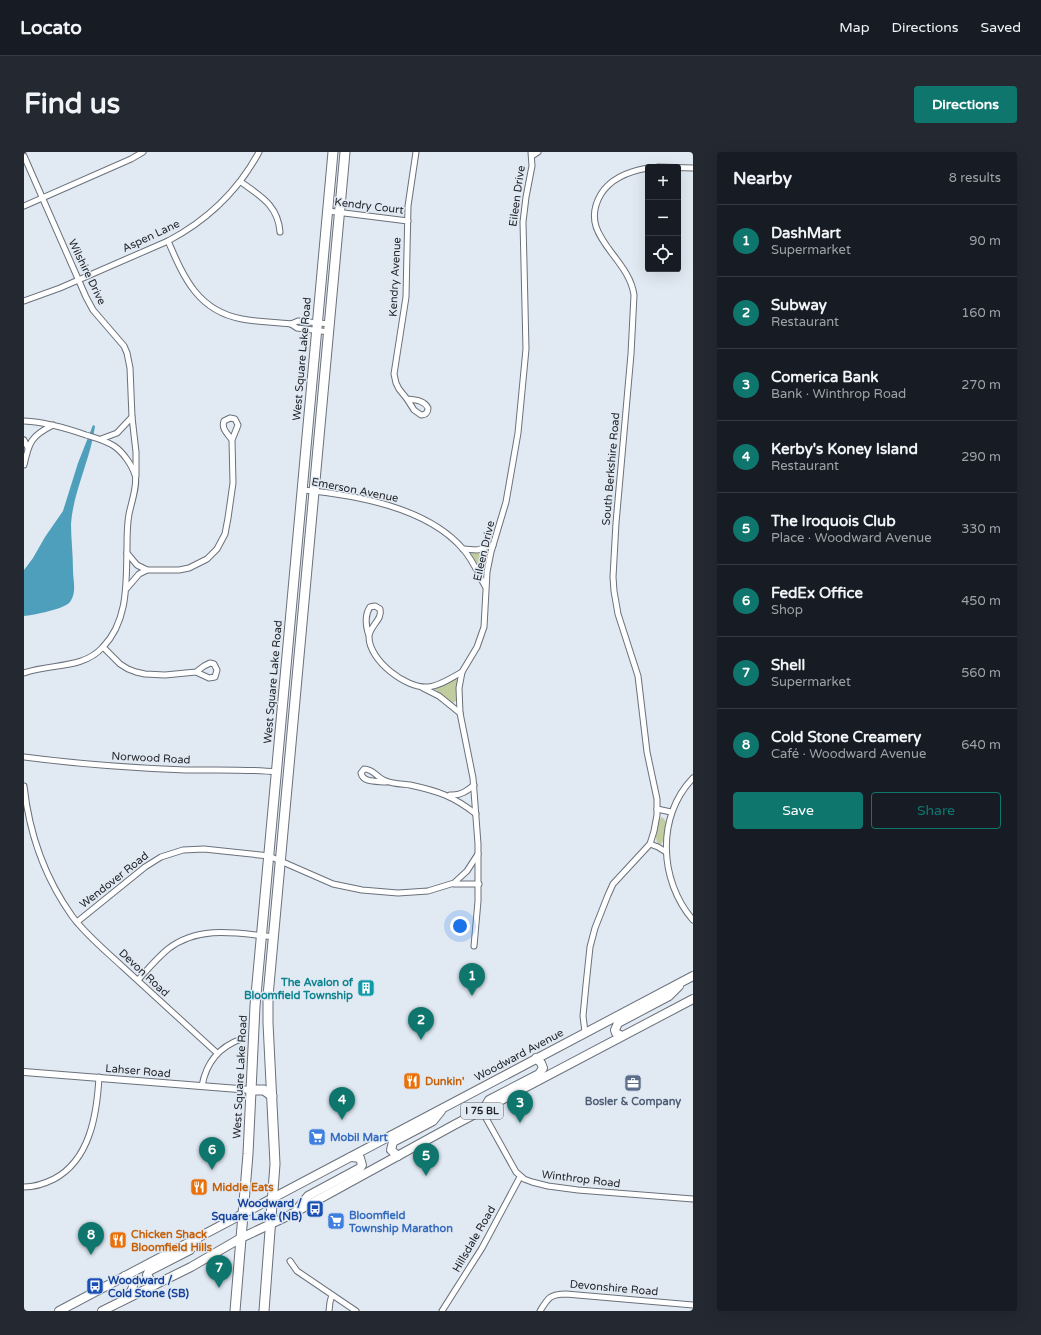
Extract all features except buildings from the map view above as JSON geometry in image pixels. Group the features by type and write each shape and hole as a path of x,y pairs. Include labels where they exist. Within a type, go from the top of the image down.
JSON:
{"highway":[{"name":"West Square Lake Road","path":"235,1311 247,1167 255,1006 333,152"},
{"path":"264,1311 275,1157 268,1011 345,152"},
{"path":"251,1090 264,1090 272,1096"}],"main road":[{"name":"Woodward Avenue","path":"59,1311 689,977"},
{"path":"622,1036 616,1033 615,1030 618,1023 669,996 689,977"},
{"name":"I 75 BL","path":"271,1223 693,998"},
{"path":"482,1111 489,1100 538,1074 543,1068 541,1063 536,1058"},
{"path":"398,1156 392,1150 393,1142 433,1121 444,1107"},
{"path":"297,1210 308,1196 360,1168 362,1165 360,1158 351,1157"},
{"path":"102,1311 192,1267 241,1238 271,1223"},
{"path":"156,1284 148,1278 147,1275 149,1271 190,1250 199,1238"},
{"path":"125,1276 132,1280 133,1283 133,1289 128,1298"}],"street":[{"path":"24,206 131,159 143,152"},
{"name":"Aspen Lane","path":"24,301 44,295 168,241 185,232 205,218 222,203 241,182 260,152"},
{"name":"Kendry Avenue","path":"407,399 398,386 394,374 406,297 410,191 416,152"},
{"name":"Eileen Drive","path":"474,946 477,917 479,853 474,785 460,713 459,688 462,672 481,637 485,617 485,587 488,565 508,492 516,448 526,339 522,222 532,166 531,154 538,152"},
{"name":"Wilshire Drive","path":"24,156 78,280 93,310 124,346 127,353 130,368 132,417 136,452 136,476 127,528 127,588 124,605 112,635 103,647 87,659 24,673"},
{"path":"681,167 693,168"},
{"name":"South Berkshire Road","path":"585,1032 583,1010 589,960 592,941 600,913 614,884 650,844 655,826 657,809 647,752 638,676 618,614 614,586 613,556 631,354 634,295 628,276 599,234 594,223 598,200 607,186 624,175 645,169"},
{"path":"241,182 270,205 278,220 280,232"},
{"name":"Kendry Court","path":"328,211 408,221"},
{"path":"168,241 187,282 197,295 212,308 243,320 291,324 298,321 317,327 329,328"},
{"path":"101,439 117,433 132,417"},
{"path":"24,421 53,425 101,439 114,446 120,452 129,463 136,476"},
{"path":"24,465 28,448 33,438 53,425"},
{"path":"24,440 28,448"},
{"path":"127,553 137,565 147,570 179,570 190,568 206,559 217,548 225,534 231,503 234,472 232,440"},
{"name":"Emerson Avenue","path":"303,490 331,493 379,503 405,511 426,521 441,529 463,549 485,587"},
{"path":"463,549 477,550 493,545"},
{"path":"127,588 139,574 147,570"},
{"path":"369,636 380,615 380,609 375,606 370,607 367,614 366,624 369,636 374,651 386,668 400,679 439,696 460,713"},
{"path":"103,647 120,664 136,672 165,675 196,672"},
{"path":"420,687 436,685 462,672"},
{"name":"Norwood Road","path":"24,757 84,764 131,767 277,772"},
{"path":"693,778 679,796 671,812 667,832 666,852 669,872 676,892 684,909 693,920"},
{"path":"386,782 410,785 447,795 476,814"},
{"path":"447,795 460,794 474,785"},
{"name":"Devon Road","path":"24,786 31,823 38,848 48,874 63,902 77,922 94,940 217,1053"},
{"path":"657,809 671,812"},
{"path":"650,844 666,852"},
{"name":"Wendover Road","path":"77,922 144,867 169,854 183,850 198,849 269,856 327,882 347,888 362,890 386,893 411,893 428,891 450,884"},
{"path":"450,884 465,875 479,853"},
{"path":"450,884 478,884"},
{"path":"138,980 167,950 179,942 193,936 216,932 274,937"},
{"path":"202,1086 206,1070 217,1053 241,1039"},
{"name":"Lahser Road","path":"24,1072 251,1090"},
{"path":"24,1187 35,1186 52,1180 68,1170 77,1159 87,1141 93,1122 98,1100 99,1077"},
{"path":"482,1111 520,1177"},
{"name":"Winthrop Road","path":"520,1177 532,1182 570,1189 693,1199"},
{"name":"Hillsdale Road","path":"442,1311 482,1248 520,1177"},
{"path":"290,1262 296,1271 356,1311"},
{"name":"Devonshire Road","path":"540,1311 552,1296 566,1294 693,1305"},
{"path":"329,1311 332,1295"}],"green space":[{"path":"487,549 489,552 485,571 482,573 470,553"},
{"path":"455,678 457,680 456,701 453,703 435,688"},
{"path":"662,817 666,822 663,841 661,844 658,844 656,830 658,822"}],"water":[{"path":"93,425 95,426 93,438 72,512 71,530 74,586 72,598 67,605 62,607 24,616 24,570 63,511 78,463"}],"place":[{"name":"The Avalon of Bloomfield Township","path":"366,988"},
{"name":"DashMart","path":"472,996"},
{"name":"Subway","path":"421,1040"},
{"name":"Dunkin'","path":"412,1081"},
{"name":"Bosler & Company","path":"633,1083"},
{"name":"Kerby's Koney Island","path":"342,1120"},
{"name":"Comerica Bank","path":"520,1123"},
{"name":"Mobil Mart","path":"317,1137"},
{"name":"FedEx Office","path":"212,1170"},
{"name":"The Iroquois Club","path":"426,1176"},
{"name":"Middle Eats","path":"199,1187"},
{"name":"Woodward / Square Lake (NB)","path":"315,1209"},
{"name":"Bloomfield Township Marathon","path":"336,1221"},
{"name":"Chicken Shack Bloomfield Hills","path":"118,1240"},
{"name":"Cold Stone Creamery","path":"91,1255"},
{"name":"Woodward / Cold Stone (SB)","path":"95,1286"},
{"name":"Shell","path":"219,1288"}]}
